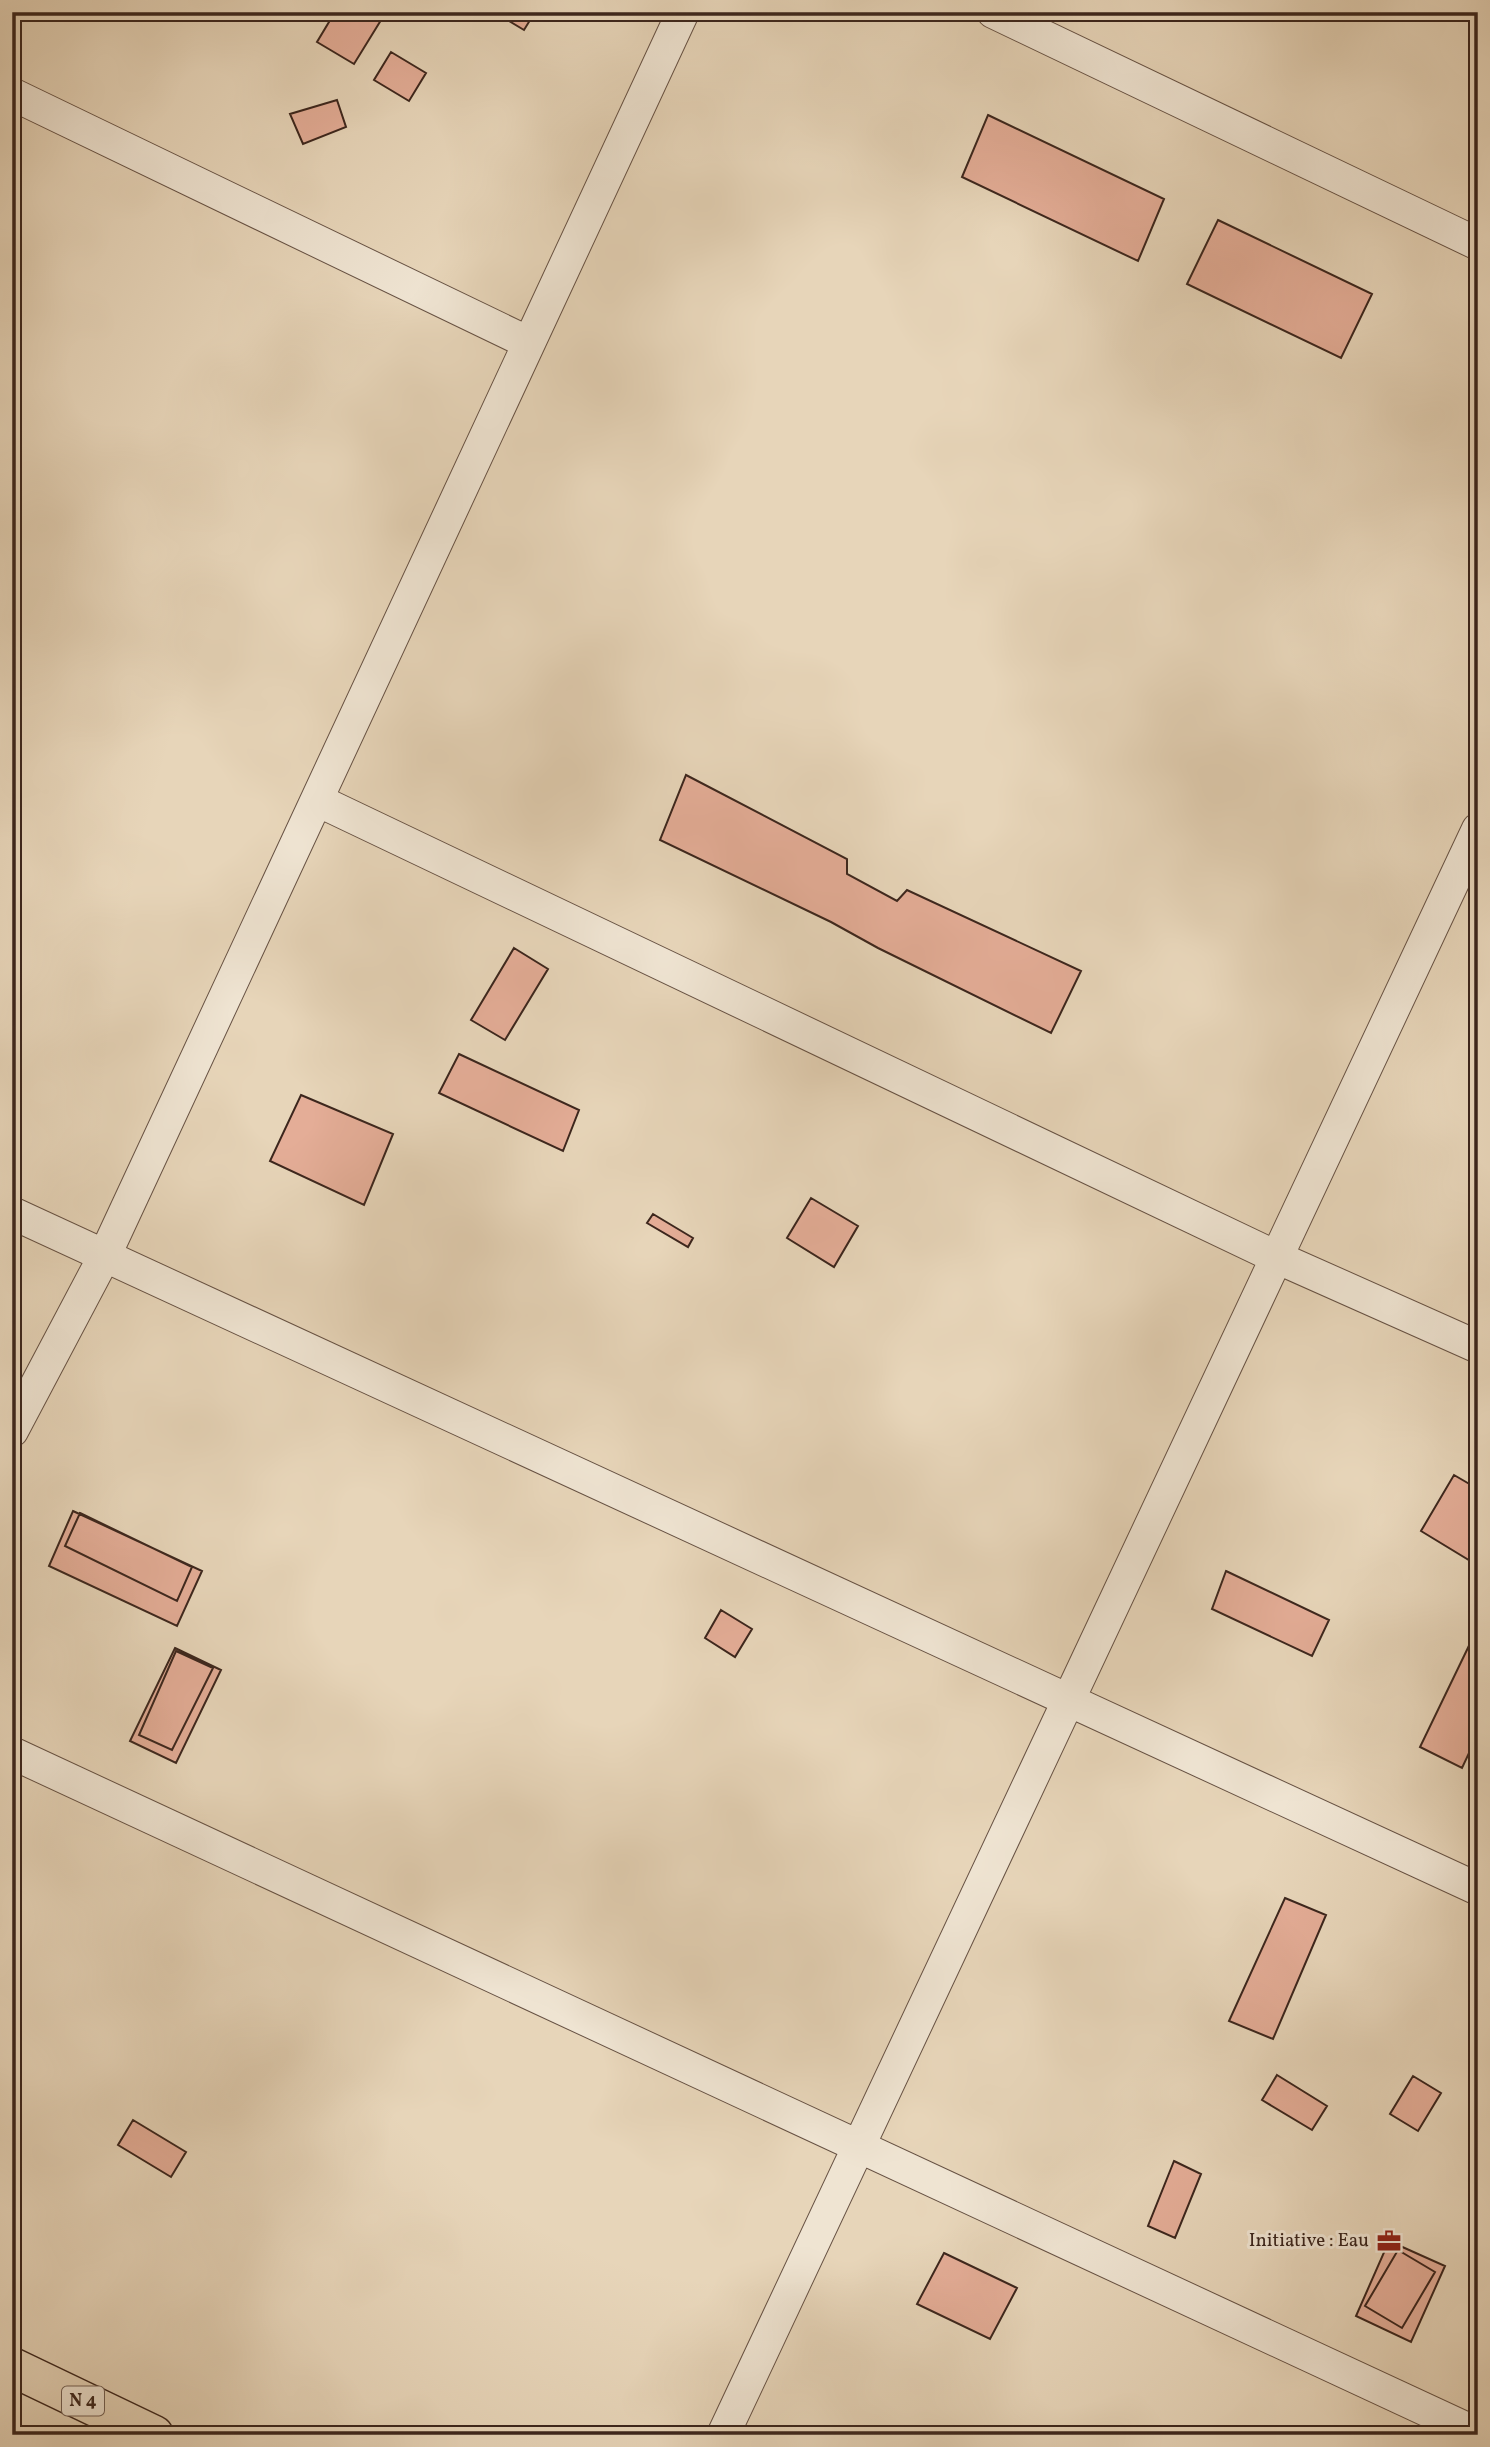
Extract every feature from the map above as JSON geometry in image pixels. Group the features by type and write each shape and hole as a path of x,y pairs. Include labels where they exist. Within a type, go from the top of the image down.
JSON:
{"highway":[{"name":"N 4","path":"12,2367 154,2435"}],"street":[{"path":"12,1430 105,1255 683,12"},
{"path":"993,12 1478,244"},
{"path":"12,94 529,343"},
{"path":"317,800 1276,1257 1478,1347"},
{"path":"723,2435 1478,829"},
{"path":"12,1213 1478,1889"},
{"path":"12,1753 1478,2434"}],"building":[{"path":"335,12 386,12 354,64 317,42"},
{"path":"494,12 535,12 524,30"},
{"path":"391,52 426,73 409,101 374,80"},
{"path":"337,100 346,127 303,144 290,114"},
{"path":"988,115 1164,199 1138,261 962,177"},
{"path":"1218,220 1372,294 1341,358 1187,284"},
{"path":"686,775 847,859 847,874 897,901 907,890 1081,971 1051,1033 831,922 660,840"},
{"path":"514,948 548,969 505,1040 471,1020"},
{"path":"459,1054 579,1110 563,1151 439,1093"},
{"path":"301,1095 393,1134 364,1205 270,1161"},
{"path":"811,1198 858,1226 834,1267 787,1238"},
{"path":"653,1214 693,1238 688,1247 647,1223"},
{"path":"1454,1475 1478,1489 1477,1565 1421,1531"},
{"path":"73,1511 202,1571 177,1626 49,1566"},
{"path":"80,1513 192,1567 177,1601 65,1546"},
{"path":"1226,1571 1329,1620 1312,1656 1212,1609"},
{"path":"721,1610 752,1629 735,1657 705,1638"},
{"path":"1478,1627 1478,1734 1462,1768 1420,1747"},
{"path":"175,1648 221,1670 176,1763 130,1741"},
{"path":"176,1651 213,1668 172,1750 139,1735"},
{"path":"1285,1898 1326,1915 1273,2039 1229,2021"},
{"path":"1277,2075 1327,2106 1312,2130 1262,2100"},
{"path":"1413,2076 1441,2093 1418,2131 1390,2114"},
{"path":"133,2120 186,2152 171,2177 118,2145"},
{"path":"1174,2161 1201,2174 1175,2238 1148,2226"},
{"path":"1389,2241 1445,2266 1411,2342 1356,2316"},
{"path":"1398,2250 1435,2272 1402,2328 1365,2306"},
{"path":"944,2253 1017,2288 990,2339 917,2304"}],"place":[{"name":"Initiative : Eau","path":"1389,2241"}]}
